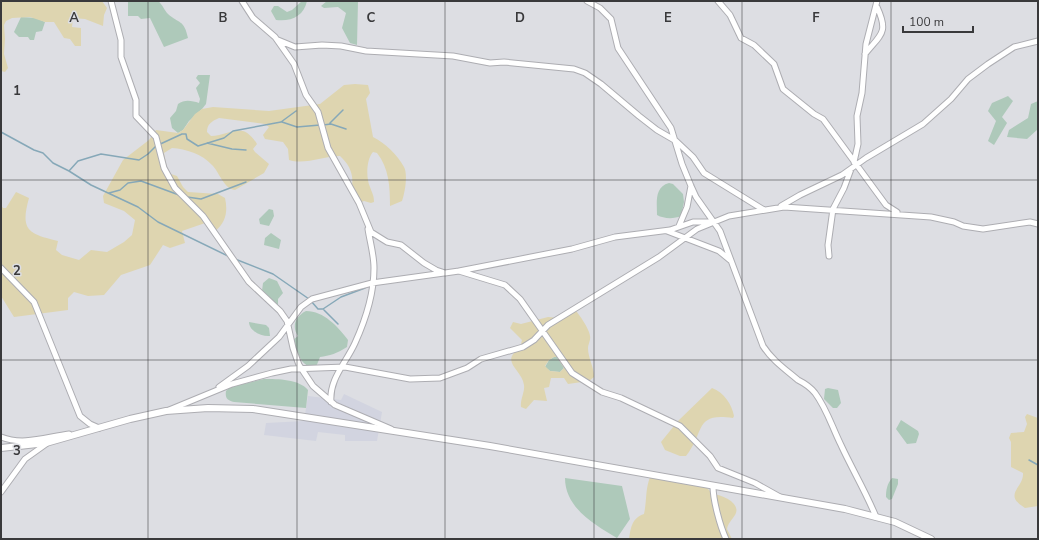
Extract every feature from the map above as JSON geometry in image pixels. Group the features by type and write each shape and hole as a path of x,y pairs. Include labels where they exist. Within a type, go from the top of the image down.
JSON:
{"street":[{"path":"111,1 121,40 122,62 136,100 136,116 156,137 164,168 169,179 175,188 203,216 249,282 280,311 288,324 293,348 301,368 313,386 331,402 347,411 396,431"},
{"path":"242,1 253,18 277,40 294,64 306,95 318,112 328,148 359,203 367,226 374,269 372,283 362,325 355,344 330,391 331,402"},
{"path":"588,1 600,8 611,19 618,48 666,117 676,141 682,164 696,197 720,231 763,346 769,356 780,366 815,392 829,416 860,486 876,516"},
{"path":"718,1 730,15 741,38 754,45 774,64 783,88 809,110 823,119 856,162 886,205 900,213"},
{"path":"856,162 858,144 857,116 862,93 865,55 870,26 877,7 877,1"},
{"path":"865,55 879,40 882,33 884,24 877,7"},
{"path":"277,40 295,47 322,45 341,46 366,51 453,56 490,63 504,62 574,70 585,73 602,84 638,116 657,130 676,141 692,157 704,173 765,210"},
{"path":"778,208 850,169 856,162 927,121 951,99 968,79 1014,47 1038,41"},
{"path":"828,256 833,209 844,188 850,169"},
{"path":"679,226 687,207 691,186"},
{"path":"166,411 209,393 272,372 301,368 315,370 342,367 410,379 440,378 467,368 481,359 523,347 534,340 548,325 659,257 697,229 729,216 778,208 833,209 900,213 931,217 954,222 963,226 983,229 1030,222 1038,224"},
{"path":"209,393 248,366 279,337 301,307 312,299 372,283 459,271 572,249 615,237 666,231 693,222 714,221"},
{"path":"367,226 371,232 378,237 387,242 401,245 424,263 445,273"},
{"path":"666,231 719,251 731,262"},
{"path":"1,268 34,302 80,416 90,424 99,428"},
{"path":"459,271 505,285 520,299 568,368 578,378 602,392 621,398 680,426 710,456 718,468 755,483 784,499"},
{"path":"1,448 46,443 130,419 166,411 208,408 253,409 495,447 876,516 895,522 931,539"},
{"path":"12,441 20,442 82,432"},
{"path":"1,437 24,446"},
{"path":"1,492 24,459 46,443"},
{"path":"714,486 720,528 726,539"}],"shaded area":[{"path":"344,394 382,412 377,441 345,441 345,435 318,432 316,441 264,435 266,423 304,421 308,396 341,400"}],"green space":[{"path":"128,1 158,1 168,14 183,25 188,38 164,47 150,18 141,19 138,16 128,16"},
{"path":"302,1 307,1 303,11 292,19 276,20 271,11 274,6 278,6 287,12 292,10"},
{"path":"327,1 358,1 357,45 350,43 342,28 346,13 338,7 324,8 321,6"},
{"path":"21,17 36,18 45,22 42,31 36,32 34,40 30,40 28,37 19,37 14,32"},
{"path":"198,75 210,75 206,104 189,121 183,130 178,133 172,128 170,118 176,111 178,104 181,102 188,101 199,103 200,99 196,88 200,83 196,78"},
{"path":"1008,96 1013,101 1002,117 1007,123 994,145 988,141 996,121 988,111 992,103"},
{"path":"1038,101 1038,129 1027,139 1007,137 1009,130 1028,118 1031,104"},
{"path":"669,183 673,184 683,194 684,202 681,216 675,218 666,218 657,215 657,196 661,188"},
{"path":"269,209 273,210 274,216 269,226 260,224 259,219"},
{"path":"271,233 281,240 279,249 264,245 265,238"},
{"path":"269,278 277,281 283,293 278,299 278,304 276,305 262,291 263,283"},
{"path":"306,311 325,317 340,330 348,340 347,347 344,349 334,354 320,357 316,367 311,367 301,360 293,340 298,336 295,329 297,318"},
{"path":"249,322 266,325 269,328 270,336 263,336 256,333 251,328"},
{"path":"557,357 564,368 560,372 550,371 545,367 549,360"},
{"path":"264,379 288,380 304,386 308,390 306,408 234,402 226,397 226,391 230,387"},
{"path":"828,388 838,390 841,403 837,408 833,408 824,399 825,389"},
{"path":"901,420 918,431 919,434 916,443 907,444 896,429"},
{"path":"565,478 622,486 630,519 617,538 591,521 576,507 566,489"},
{"path":"892,478 898,479 898,484 892,499 889,500 886,497 886,492"}],"sand":[{"path":"1,1 102,1 107,8 104,15 103,26 85,19 73,18 72,27 81,28 81,46 75,46 70,39 64,38 54,22 45,22 30,17 12,18 6,21 4,25 4,54 8,68 5,72 1,71"},
{"path":"344,85 368,85 370,93 366,99 373,137 390,149 404,167 406,179 402,201 390,206 389,185 386,171 377,153 373,152 371,155 367,169 374,202 371,203 364,201 359,203 351,190 351,171 340,156 308,161 289,160 288,149 283,142 265,139 263,135 269,127 265,124 219,118 210,123 207,132 211,136 236,131 246,132 257,144 253,149 255,152 269,164 264,173 235,190 227,186 215,168 199,155 172,148 164,153 168,173 177,176 183,187 188,192 218,194 225,198 226,212 224,220 219,228 215,231 208,222 182,231 185,243 170,248 163,245 150,265 121,275 104,295 88,296 74,292 68,298 68,310 14,317 1,296 1,205 3,208 6,208 16,192 29,198 26,209 26,224 29,229 33,233 40,236 58,241 56,250 62,255 79,260 91,250 107,252 124,242 132,235 135,220 124,211 104,203 103,196 123,160 149,140 156,130 178,133 183,130 195,114 202,109 213,107 269,111 320,104"},
{"path":"574,309 584,321 590,336 588,352 594,377 589,381 568,384 564,378 551,378 549,387 544,388 547,401 534,400 526,409 521,407 524,385 520,374 513,366 511,357 520,348 522,340 510,328 513,322 521,324 548,317 559,318","holes":["557,357 564,368 560,372 550,371 545,366 549,360"]},
{"path":"712,388 727,399 733,412 733,418 712,418 706,421 686,456 680,456 665,450 661,442 678,421"},
{"path":"1027,414 1038,418 1038,506 1025,508 1015,499 1016,491 1023,473 1011,467 1011,442 1009,438 1011,433 1024,432 1027,424 1025,417"},
{"path":"650,477 707,488 713,494 730,500 736,507 735,515 727,529 732,539 629,539 631,527 637,518 644,514 647,487"}],"waterway":[{"path":"330,123 343,110"},
{"path":"69,171 78,161 101,154 139,160 156,146 182,134 186,134 187,139 198,146 224,138 233,131 281,122 296,111"},
{"path":"282,122 297,127 320,125"},
{"path":"323,125 331,124 346,129"},
{"path":"1,132 34,150 43,153 53,163 91,185 138,207 158,222 230,257"},
{"path":"207,143 232,149 246,150"},
{"path":"109,193 120,190 128,183 141,181 179,195"},
{"path":"187,197 201,199 246,182"},
{"path":"235,259 273,274 309,299"},
{"path":"311,301 318,309 323,309 341,297 365,288"},
{"path":"324,310 338,324"},
{"path":"1029,460 1038,465"}]}
